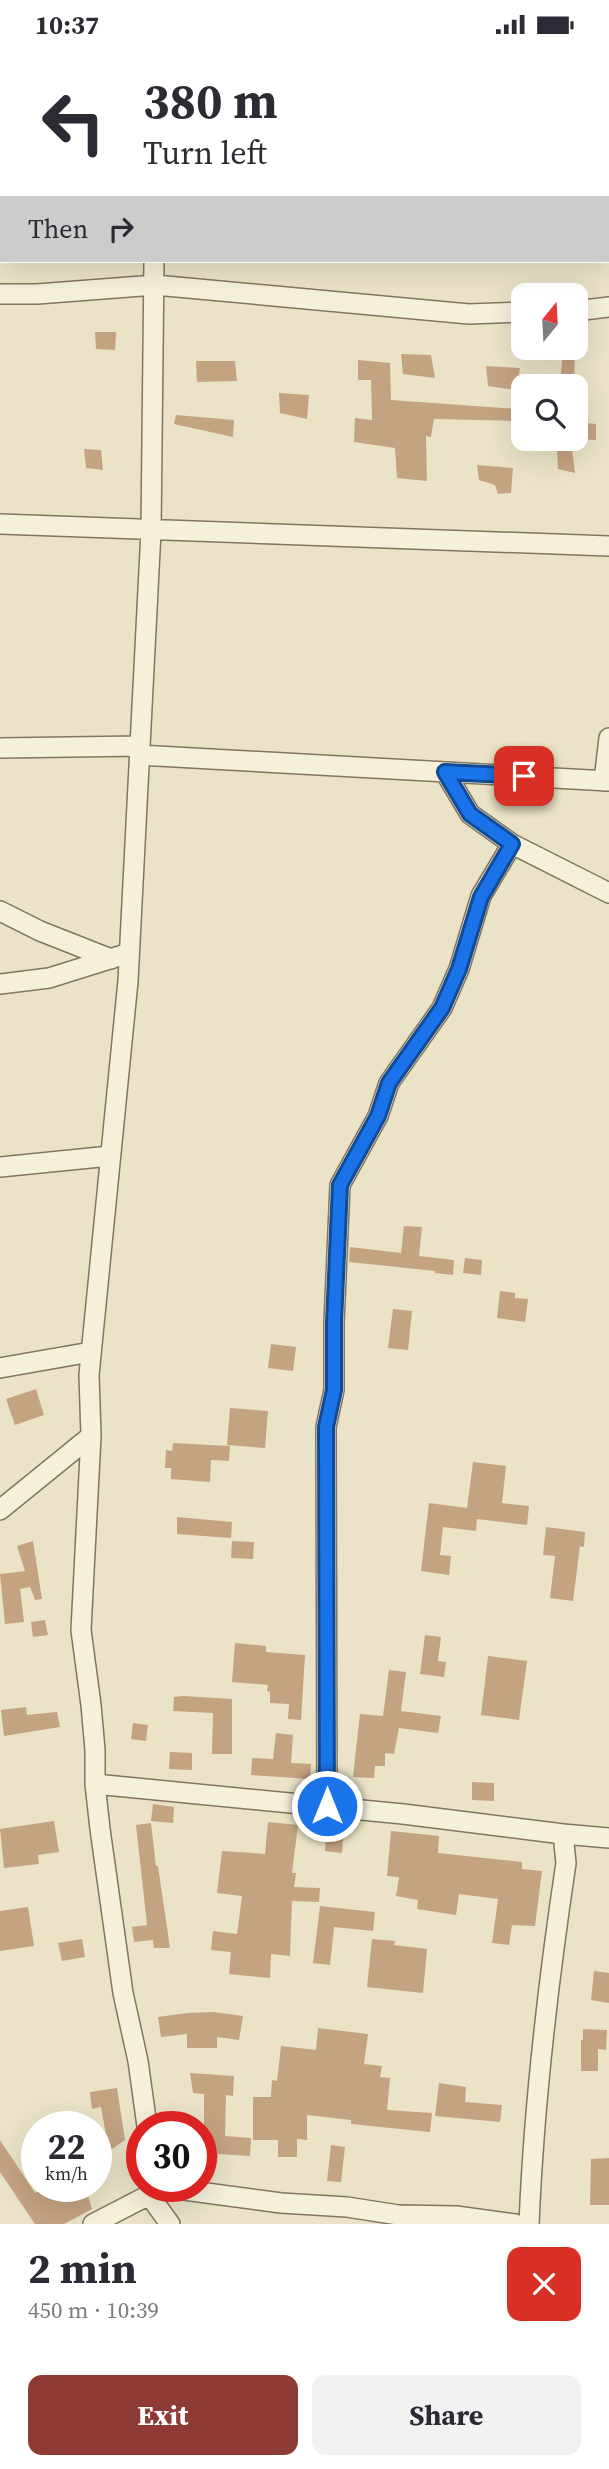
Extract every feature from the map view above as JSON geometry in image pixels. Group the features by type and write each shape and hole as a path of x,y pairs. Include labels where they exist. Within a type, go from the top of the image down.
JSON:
{"street":[{"path":"145,2111 138,2061 123,1993 95,1784 95,1750 81,1630 91,1436 89,1375 110,1156 120,956 139,751 151,531 155,263"},
{"path":"0,294 37,294 155,285 469,314 511,312"},
{"path":"588,310 609,307"},
{"path":"0,524 609,546"},
{"path":"0,748 139,751 606,781 609,738"},
{"path":"445,772 470,814 512,844 609,893"},
{"path":"327,1806 326,1427 334,1390 340,1185 378,1116 389,1083 442,1008 459,969 481,897 512,844"},
{"path":"0,911 40,931 120,956"},
{"path":"0,984 49,978 120,956"},
{"path":"0,1167 110,1156"},
{"path":"0,1368 91,1352"},
{"path":"0,1510 91,1436"},
{"path":"95,1784 327,1806 609,1838"},
{"path":"529,2224 533,2142 543,2036 566,1863 563,1834"},
{"path":"217,2194 398,2215 456,2216 515,2224"},
{"path":"93,2224 135,2202"},
{"path":"154,2202 170,2224"}],"building":[{"path":"95,332 116,332 115,350 96,349"},
{"path":"401,354 431,355 435,378 403,374"},
{"path":"358,360 390,363 391,400 511,409 511,421 434,419 431,437 426,436 427,481 397,478 395,448 354,442 355,418 372,420 371,380 358,380"},
{"path":"196,361 235,361 237,381 197,382"},
{"path":"562,361 575,361 574,374 561,374"},
{"path":"486,366 520,368 519,374 511,374 511,389 488,386"},
{"path":"279,393 309,395 307,419 280,413"},
{"path":"176,415 234,420 233,437 174,424"},
{"path":"588,423 596,424 596,440 588,440"},
{"path":"84,449 101,450 103,470 86,468"},
{"path":"557,451 572,451 575,473 558,469"},
{"path":"477,465 513,468 511,493 498,494 495,485 479,480"},
{"path":"404,1226 422,1227 419,1256 454,1260 453,1275 349,1262 350,1247 401,1253"},
{"path":"465,1258 482,1260 481,1275 463,1273"},
{"path":"500,1291 515,1293 515,1298 528,1299 525,1322 497,1318"},
{"path":"393,1309 412,1311 408,1350 388,1348"},
{"path":"271,1344 296,1347 293,1371 268,1368"},
{"path":"36,1389 44,1415 15,1425 6,1399"},
{"path":"230,1408 268,1411 265,1448 227,1445"},
{"path":"173,1443 230,1446 229,1461 211,1460 210,1482 171,1479 171,1468 165,1468 166,1450 172,1451"},
{"path":"473,1462 506,1466 502,1503 529,1506 527,1525 477,1519 476,1531 443,1527 440,1555 451,1556 449,1575 421,1571 429,1503 467,1508"},
{"path":"177,1517 232,1522 231,1538 177,1534"},
{"path":"546,1527 585,1532 584,1547 580,1546 573,1601 550,1598 555,1556 543,1555"},
{"path":"33,1541 42,1599 35,1600 30,1587 20,1589 24,1622 5,1624 0,1574 25,1571 17,1546"},
{"path":"232,1541 254,1542 253,1559 231,1558"},
{"path":"45,1620 48,1635 33,1637 31,1622"},
{"path":"425,1635 441,1637 438,1661 446,1662 444,1677 420,1674"},
{"path":"235,1643 266,1646 266,1652 305,1655 301,1720 288,1719 289,1704 270,1703 268,1685 232,1682"},
{"path":"488,1656 527,1661 519,1720 481,1715"},
{"path":"389,1670 406,1672 401,1711 441,1716 438,1733 399,1728 394,1754 385,1753 385,1766 375,1766 374,1778 353,1777 360,1714 383,1716"},
{"path":"174,1697 232,1699 232,1754 212,1754 213,1713 173,1711"},
{"path":"26,1707 27,1715 57,1712 60,1727 4,1736 1,1710"},
{"path":"133,1723 148,1725 146,1741 131,1739"},
{"path":"276,1733 293,1735 291,1763 311,1764 310,1779 251,1775 252,1758 273,1759"},
{"path":"170,1752 192,1753 192,1770 169,1769"},
{"path":"472,1782 494,1783 494,1801 472,1800"},
{"path":"153,1804 174,1807 173,1823 151,1821"},
{"path":"54,1821 59,1852 38,1855 39,1864 4,1868 0,1829"},
{"path":"268,1822 298,1825 292,1873 296,1873 294,1887 320,1888 319,1902 292,1901 290,1956 271,1954 270,1978 229,1974 231,1952 211,1950 213,1931 237,1934 242,1896 217,1893 222,1851 265,1854"},
{"path":"151,1823 170,1948 154,1948 153,1940 134,1942 132,1927 147,1925 136,1825"},
{"path":"327,1827 344,1828 342,1853 325,1851"},
{"path":"391,1831 439,1836 438,1853 522,1862 522,1869 542,1871 535,1926 512,1925 509,1945 492,1943 498,1899 459,1894 456,1915 417,1909 418,1900 396,1896 399,1877 387,1876"},
{"path":"320,1906 375,1912 373,1931 334,1927 330,1965 313,1963"},
{"path":"28,1907 34,1946 0,1951 0,1911"},
{"path":"82,1939 85,1957 62,1961 58,1943"},
{"path":"372,1939 395,1941 394,1945 427,1949 423,1993 367,1987"},
{"path":"594,1971 609,1973 609,2003 591,2000"},
{"path":"214,2012 243,2016 239,2040 217,2037 217,2048 187,2048 187,2034 161,2037 158,2017"},
{"path":"318,2028 368,2034 364,2064 382,2066 380,2077 390,2078 387,2110 432,2113 430,2132 351,2124 351,2120 307,2115 307,2140 297,2139 297,2157 278,2157 278,2140 253,2140 253,2097 271,2097 272,2080 277,2081 281,2046 316,2050"},
{"path":"583,2029 607,2030 606,2050 598,2049 598,2071 581,2071"},
{"path":"190,2073 234,2076 233,2096 226,2095 225,2136 251,2138 250,2156 218,2154 217,2163 217,2111 204,2111 204,2094 193,2093"},
{"path":"439,2083 466,2087 465,2102 502,2105 500,2122 435,2116"},
{"path":"117,2088 125,2140 112,2149 112,2111 102,2111 101,2107 92,2109 90,2092"},
{"path":"0,2140 21,2172 21,2202 90,2202 92,2209 64,2224 35,2224 0,2172"},
{"path":"331,2145 345,2147 341,2182 327,2181"},
{"path":"609,2158 609,2205 590,2205 591,2159"}],"route":[{"path":"327,1806 326,1427 334,1390 340,1185 378,1116 389,1083 442,1008 459,969 481,897 512,844 470,814 445,772 524,776"}]}
